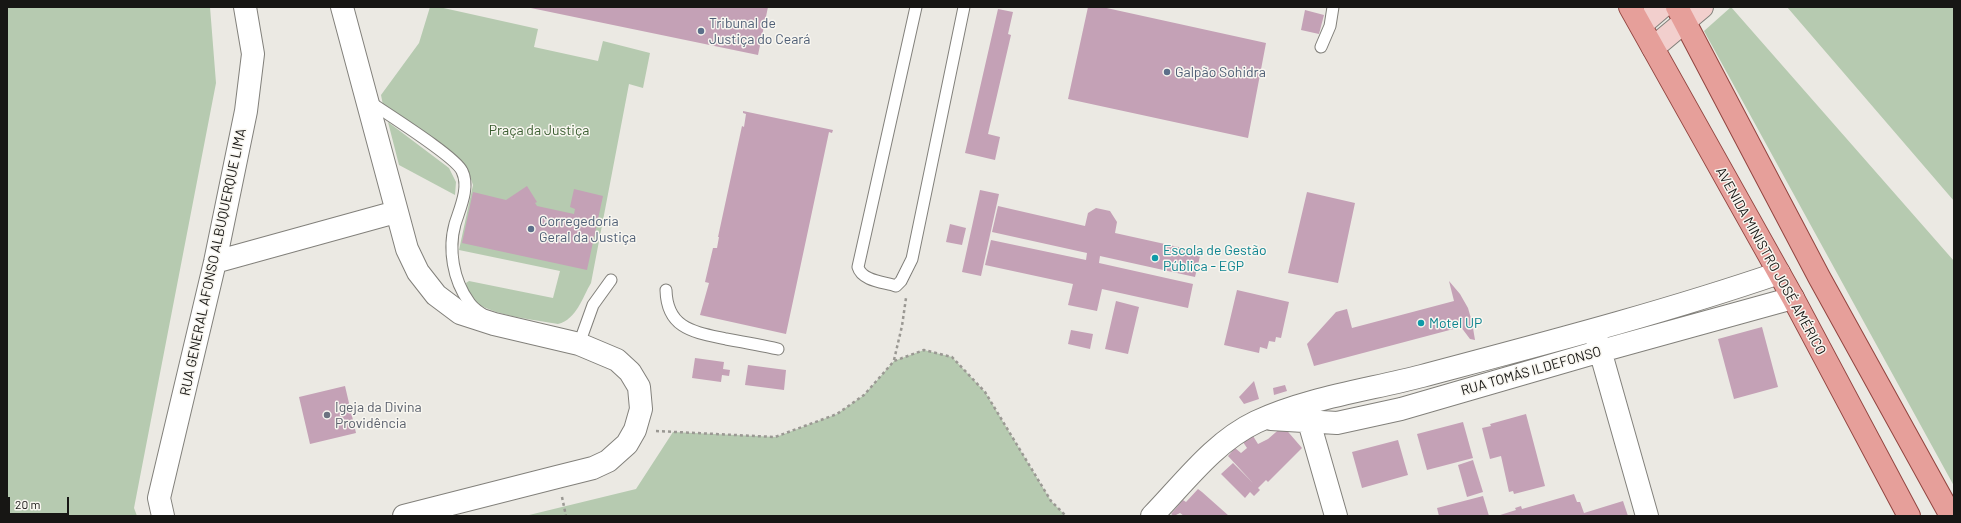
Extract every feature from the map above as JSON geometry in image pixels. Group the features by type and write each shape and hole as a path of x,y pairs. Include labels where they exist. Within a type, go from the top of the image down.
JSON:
{"main road":[{"path":"1636,16 1662,7"},
{"path":"1654,48 1681,14 1702,7"},
{"path":"1681,14 1819,277 1950,516"},
{"name":"AVENIDA MINISTRO JOSÉ AMÉRICO","path":"1636,16 1793,298 1909,516"}],"street":[{"name":"RUA GENERAL AFONSO ALBUQUERQUE LIMA","path":"163,516 159,498 215,262 246,111 253,54 245,7"},
{"path":"342,7 396,212 407,249 418,272 436,295 460,313 494,324 579,344 617,360 630,372 639,387 641,409 636,430 627,444 608,461 593,468 404,516"},
{"path":"215,262 396,212"},
{"name":"RUA TOMÁS ILDEFONSO","path":"1152,516 1223,442 1258,421 1266,418 1308,413 1395,383 1594,330 1779,273"},
{"name":"RUA TOMÁS ILDEFONSO","path":"1308,413 1337,423 1401,409 1502,379 1793,298"},
{"path":"1594,330 1647,516"},
{"path":"1496,356 1502,379"},
{"path":"1395,383 1401,409"},
{"path":"1308,413 1336,516"}],"lane":[{"path":"916,7 858,267 859,271 865,277 896,286 901,281 912,259 964,7"},
{"path":"1322,47 1330,26 1333,7"},
{"path":"366,100 429,143 462,170 466,184 455,226 452,259 460,285 469,303 494,324"},
{"path":"579,344 593,305 611,280"},
{"path":"666,290 666,303 669,311 685,328 697,333 778,349"}],"path":[{"path":"894,361 902,326 906,297 901,281"},
{"path":"636,430 775,437 837,414 864,395 894,361 924,350 952,357 985,392 1052,501 1066,516"}],"green space":[{"path":"7,7 210,7 216,83 134,508 137,516 7,516"},
{"name":"Praça da Justiça","path":"430,7 439,7 538,29 534,47 598,61 603,41 650,53 643,88 629,84 591,283 578,307 570,318 558,324 510,316 496,312 475,302 469,295 466,283 469,281 553,298 560,271 459,250 473,185 467,167 435,139 383,105 381,95 419,43"},
{"path":"1731,7 1954,261 1954,486 1704,31"},
{"path":"1787,7 1954,7 1954,201"},
{"path":"388,122 449,168 456,182 455,195 399,165"},
{"path":"924,350 952,357 985,392 1051,501 1066,516 525,516 636,489 673,432 776,437 837,414 864,395 894,361"}],"building":[{"name":"Tribunal de Justiça do Ceará","path":"526,7 768,7 758,55"},
{"name":"Galpão Sohidra","path":"1088,7 1102,7 1266,43 1248,138 1068,99"},
{"path":"998,9 1013,12 1008,34 1011,35 988,134 1000,137 995,160 965,153"},
{"path":"1305,10 1324,15 1319,34 1301,30"},
{"path":"743,111 833,130 832,133 829,132 786,334 700,315 709,283 705,282 713,248 717,248 718,237 742,126 744,127 746,114 743,113"},
{"name":"Corregedoria Geral da Justiça","path":"527,186 537,202 535,203 537,206 574,214 575,209 570,207 574,189 603,196 587,270 462,243 473,192 506,200"},
{"path":"980,190 999,194 981,276 962,272"},
{"path":"1307,192 1355,203 1338,283 1288,273"},
{"name":"Escola de Gestão Pública - EGP","path":"998,206 1085,226 1088,213 1096,208 1110,211 1117,222 1115,233 1201,252 1195,277 1100,256 1099,263 1193,284 1188,308 1102,289 1097,311 1068,305 1073,284 985,265 991,240 1086,260 1087,253 992,232"},
{"path":"950,224 966,228 962,245 946,242"},
{"name":"Motel UP","path":"1449,281 1460,294 1468,308 1475,340 1470,339 1461,327 1314,366 1307,344 1336,312 1347,309 1352,328 1454,301"},
{"path":"1237,290 1289,302 1281,338 1276,337 1275,342 1269,341 1267,349 1260,347 1259,353 1224,345"},
{"path":"1116,301 1139,307 1128,354 1105,349"},
{"path":"1762,327 1778,387 1734,399 1718,339"},
{"path":"1071,330 1093,334 1090,349 1068,344"},
{"path":"695,358 724,362 723,369 730,370 729,376 722,375 721,382 692,378"},
{"path":"748,365 786,370 784,390 745,385"},
{"path":"1254,381 1259,399 1244,404 1239,397"},
{"path":"1285,385 1287,391 1274,395 1273,388"},
{"name":"Igeja da Divina Providência","path":"345,386 356,433 310,444 299,397"},
{"path":"1526,414 1545,486 1514,494 1513,491 1509,492 1501,456 1490,459 1482,428 1491,426 1490,424"},
{"path":"1463,422 1473,458 1427,470 1417,434"},
{"path":"1283,426 1302,448 1268,482 1266,480 1258,488 1260,490 1254,496 1250,492 1245,498 1221,474 1233,463 1253,483 1228,456 1235,448 1241,453 1247,448 1243,442 1253,436 1258,444 1268,439"},
{"path":"1398,440 1408,475 1362,488 1352,452"},
{"path":"1473,460 1483,492 1467,497 1458,465"},
{"path":"1198,489 1229,516 1184,516 1180,513 1174,516 1171,514 1183,500 1186,502"},
{"path":"1574,494 1577,502 1580,502 1584,513 1623,501 1628,516 1497,516 1516,510 1515,508 1521,506 1522,509"},
{"path":"1483,496 1489,516 1439,516 1437,508"}],"place":[{"name":"Tribunal de Justiça do Ceará","path":"701,31"},
{"name":"Galpão Sohidra","path":"1167,72"},
{"name":"Corregedoria Geral da Justiça","path":"531,229"},
{"name":"Escola de Gestão Pública - EGP","path":"1155,258"},
{"name":"Motel UP","path":"1421,323"},
{"name":"Igeja da Divina Providência","path":"327,415"}]}
